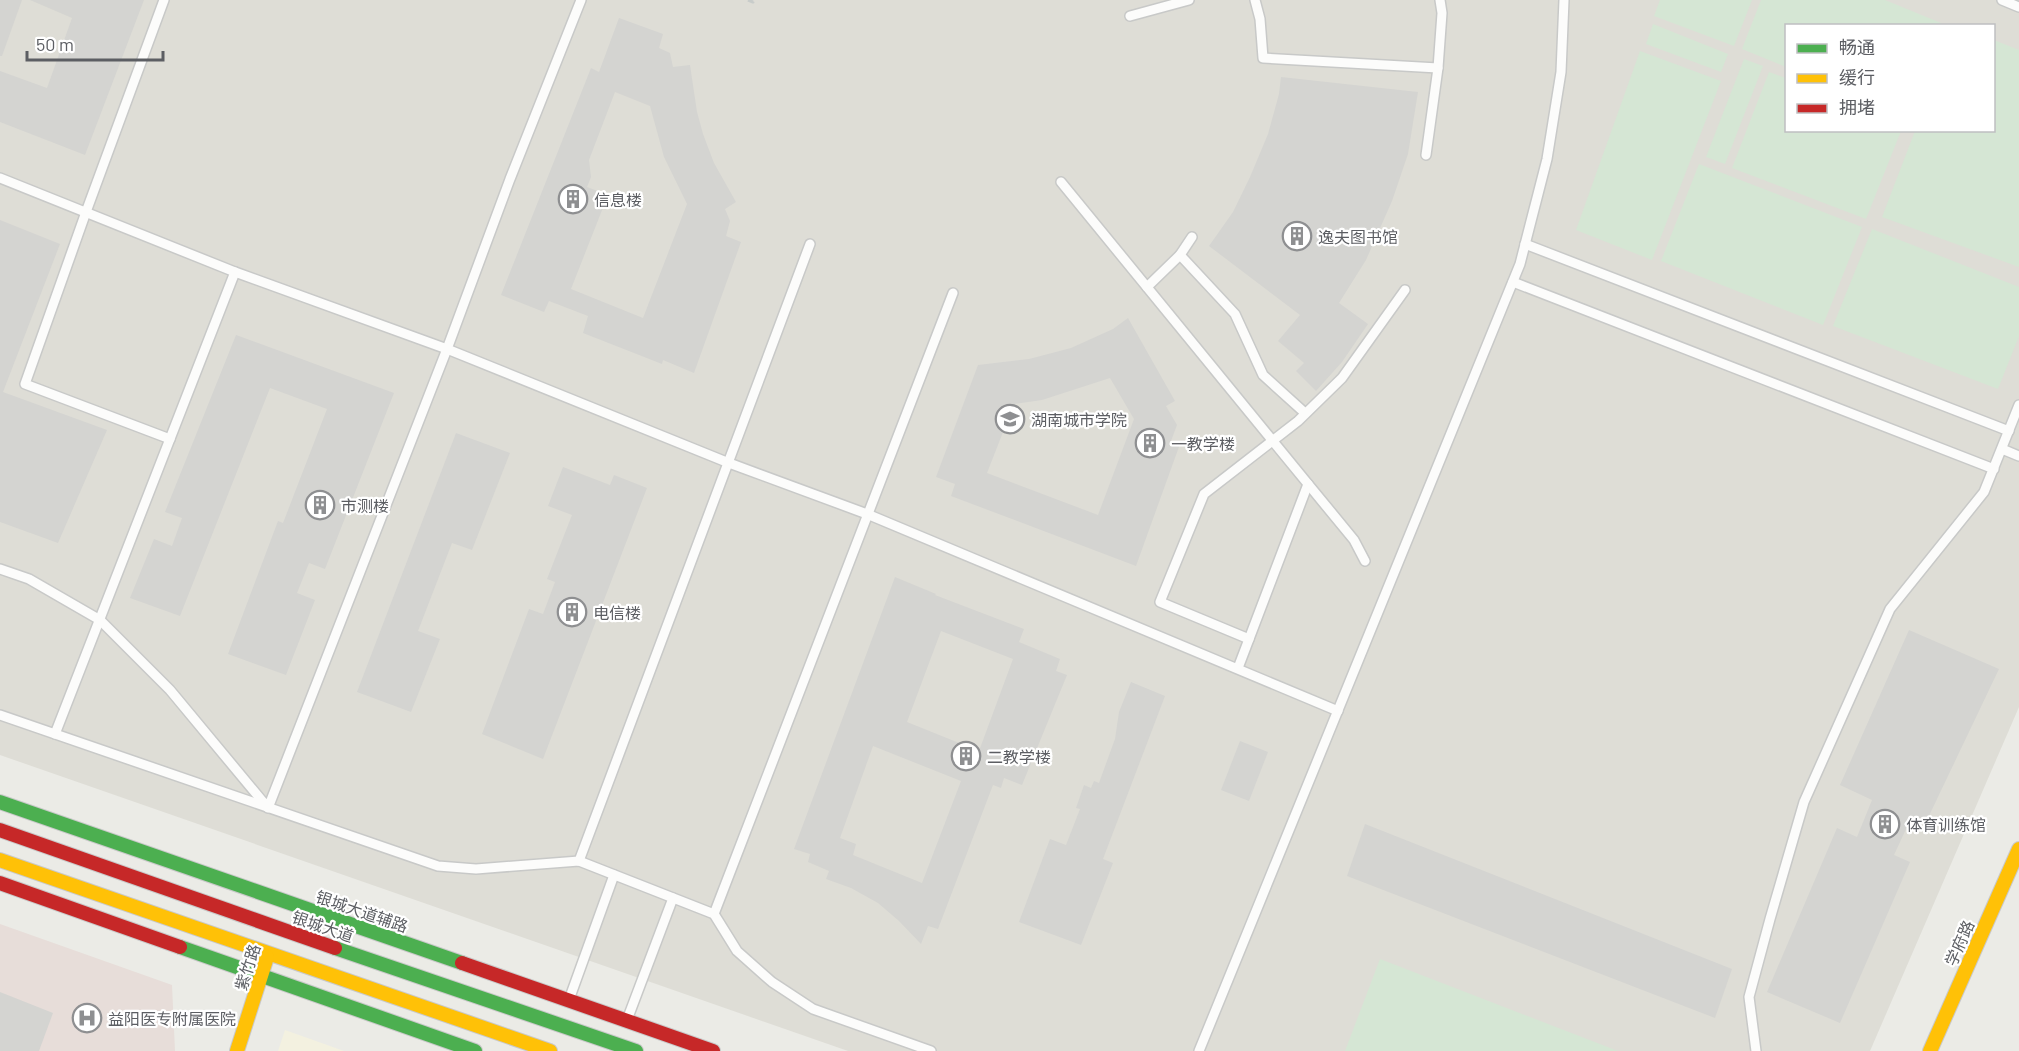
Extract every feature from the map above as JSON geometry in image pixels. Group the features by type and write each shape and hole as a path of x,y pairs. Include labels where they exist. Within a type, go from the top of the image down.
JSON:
{"street":[{"name":"银城大道辅路","path":"0,802 713,1051"},
{"name":"银城大道","path":"0,830 636,1051"},
{"name":"学府路","path":"1930,1051 2019,849"},
{"path":"0,860 550,1051"},
{"path":"0,883 475,1051"},
{"name":"紫竹路","path":"237,1051 277,928"}],"lane":[{"path":"164,0 25,384 170,439"},
{"path":"268,808 580,0"},
{"path":"1130,16 1189,0"},
{"path":"1255,0 1260,19 1263,58 1438,68"},
{"path":"1426,155 1438,68 1442,13 1440,0"},
{"path":"1199,1051 1513,282 1547,159 1560,72 1564,0"},
{"path":"2002,0 2019,7"},
{"path":"0,178 235,272 447,349 729,463 867,514 1338,711"},
{"path":"1060,182 1354,540 1365,561"},
{"path":"1147,287 1180,255 1192,237"},
{"path":"579,861 810,243"},
{"path":"1525,244 2009,431"},
{"path":"1180,255 1235,314 1263,375 1305,413"},
{"path":"55,734 235,272"},
{"path":"1513,282 1994,469"},
{"path":"1249,639 1160,602 1204,494 1272,441 1341,378 1405,290"},
{"path":"714,914 953,292"},
{"path":"1756,1051 1749,997 1804,801 1890,609 1984,492 2019,405"},
{"path":"2002,448 2019,456"},
{"path":"1238,669 1308,484"},
{"path":"0,568 29,579 100,620 170,690 268,808"},
{"path":"0,715 438,866 476,869 579,861 714,914 736,951 772,982 813,1009 931,1051"},
{"path":"560,1025 614,875"},
{"path":"618,1045 673,898"}],"path":[{"path":"748,0 753,2 754,0"}],"shaded area":[{"name":"湖南城市学院","path":"0,0 2019,0 2019,707 1870,1051 848,1051 0,755"},
{"name":"益阳医专附属医院","path":"0,924 172,985 175,1051 0,1051"},
{"path":"285,1030 344,1051 278,1051"}],"green space":[{"path":"1660,0 1752,0 1734,46 1654,16"},
{"path":"1761,0 1885,0 1941,23 1785,24 1785,67 1742,49"},
{"path":"1653,24 1728,54 1721,72 1646,44"},
{"path":"1995,40 2019,50 2019,267 1882,217 1915,132 1995,132"},
{"path":"1640,51 1721,81 1652,260 1576,230"},
{"path":"1744,59 1763,66 1725,164 1706,157"},
{"path":"1769,72 1785,78 1785,132 1901,132 1866,219 1732,168"},
{"path":"1699,164 1862,227 1823,325 1661,261"},
{"path":"1872,229 2019,287 2019,336 1998,389 1833,326"},
{"path":"1380,959 1618,1051 1345,1051"}],"building":[{"path":"0,0 22,0 2,56 0,56"},
{"path":"30,0 144,0 85,155 0,122 0,71 47,88 72,18"},
{"name":"信息楼","path":"619,18 663,34 659,48 670,53 673,67 690,65 697,112 703,134 714,163 736,202 725,209 730,221 726,236 741,242 694,373 663,360 662,364 583,333 588,316 549,301 544,312 501,295 591,68 599,72","holes":["615,92 650,106 664,157 687,204 643,318 571,289 608,195 587,187 591,177 589,160"]},
{"name":"逸夫图书馆","path":"1281,77 1418,92 1408,154 1392,201 1366,260 1339,303 1368,324 1342,362 1316,391 1296,371 1304,363 1278,341 1300,315 1209,246 1233,212 1250,177 1268,134 1279,94"},
{"path":"0,220 60,244 3,392 107,430 58,543 0,522"},
{"name":"一教学楼","path":"1128,318 1175,401 1166,406 1177,425 1171,441 1180,444 1136,566 951,496 955,484 936,477 978,365 1029,359 1071,348 1113,329","holes":["1110,378 1134,419 1098,515 987,473 1014,404 1042,400"]},
{"name":"市测楼","path":"236,335 394,393 325,569 309,563 297,593 315,600 286,675 228,654 278,521 283,523 327,409 270,388 180,616 130,598 154,539 172,546 182,518 165,512"},
{"path":"456,433 510,453 472,550 452,543 418,631 440,639 411,712 357,692"},
{"name":"电信楼","path":"563,467 610,485 614,475 647,488 543,759 482,734 529,609 543,614 555,582 547,579 572,515 548,506"},
{"name":"二教学楼","path":"895,577 1024,629 1019,642 1060,659 1056,671 1067,675 1022,785 1004,778 1001,788 993,785 938,929 928,926 921,944 878,903 851,888 826,879 829,871 808,862 810,854 794,849","holes":["941,631 1013,659 979,751 907,722","873,746 961,781 922,883 853,855 856,844 840,838"]},
{"name":"体育训练馆","path":"1909,630 1999,669 1927,820 1912,816 1894,855 1910,862 1840,1023 1767,992 1837,828 1857,837 1872,800 1840,785"},
{"path":"1131,682 1165,696 1103,859 1113,863 1081,945 1019,922 1050,839 1066,845 1080,809 1076,808 1084,785 1091,788 1094,781 1099,783 1115,739 1119,712"},
{"path":"1240,741 1268,752 1249,801 1221,790"},
{"path":"1365,824 1732,969 1715,1018 1347,876"},
{"path":"0,992 53,1013 39,1051 0,1051"}],"traffic: fast":[{"path":"0,802 462,963"},
{"path":"180,947 475,1051"},
{"path":"335,948 636,1051"}],"traffic: slow":[{"path":"1930,1051 2019,849"},
{"path":"0,860 550,1051"},
{"path":"237,1051 267,957"}],"traffic: jam":[{"path":"0,830 335,948"},
{"path":"0,883 180,947"},
{"path":"462,963 713,1051"}],"place":[{"name":"信息楼","path":"573,199"},
{"name":"逸夫图书馆","path":"1297,236"},
{"name":"湖南城市学院","path":"1010,419"},
{"name":"一教学楼","path":"1150,443"},
{"name":"市测楼","path":"320,505"},
{"name":"电信楼","path":"572,612"},
{"name":"二教学楼","path":"966,756"},
{"name":"体育训练馆","path":"1885,824"},
{"name":"益阳医专附属医院","path":"87,1018"}]}
